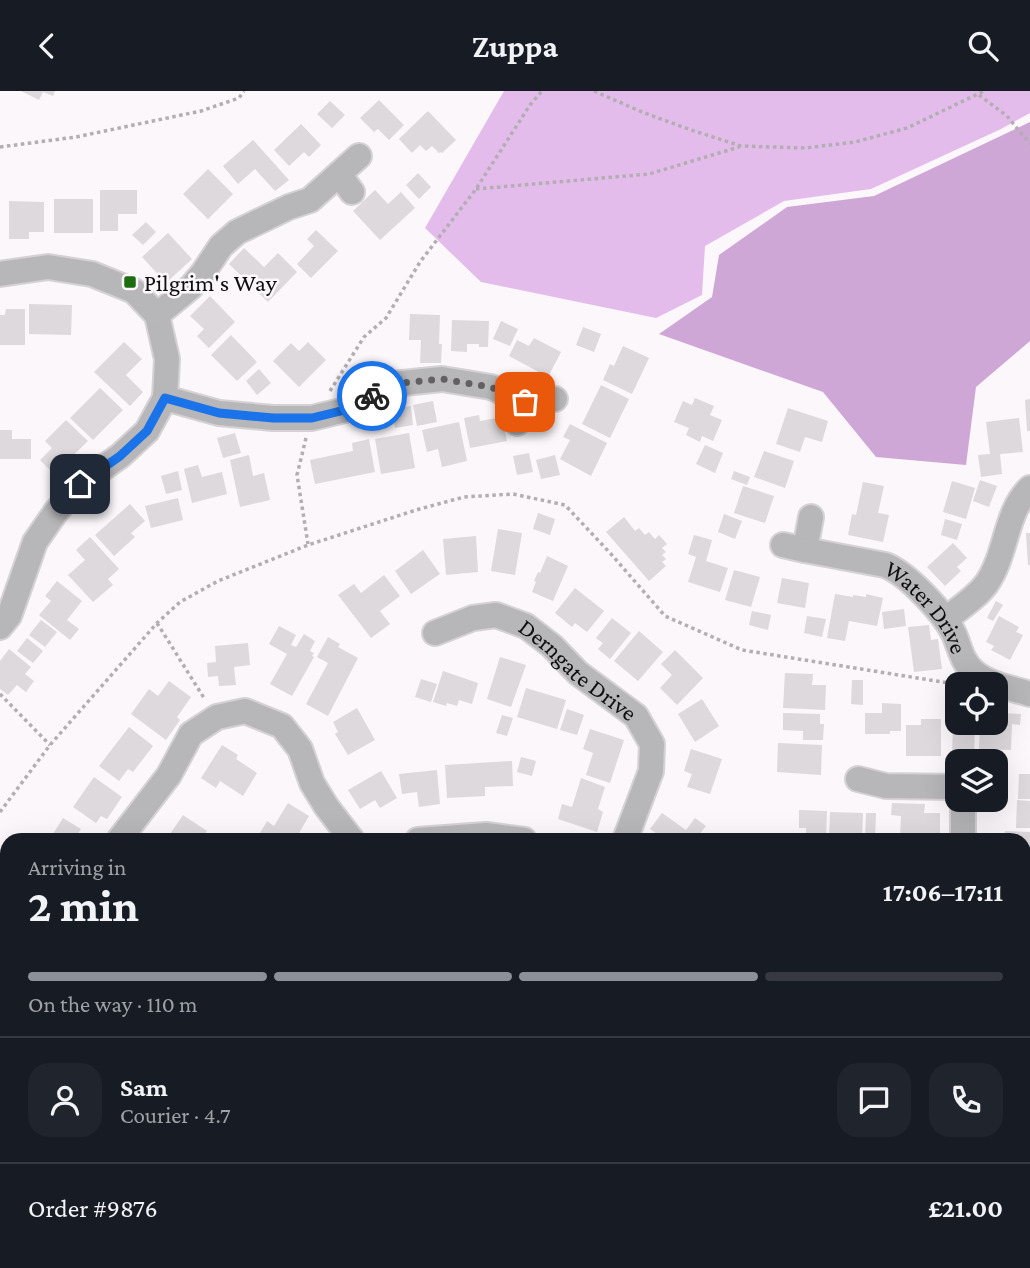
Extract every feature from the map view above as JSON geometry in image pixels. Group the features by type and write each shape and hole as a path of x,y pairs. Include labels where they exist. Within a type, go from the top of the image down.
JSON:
{"street":[{"path":"157,315 191,287 221,246 237,232 346,183 359,156"},
{"path":"0,274 48,267 92,274 134,291 157,315 167,359 165,398 147,431 120,456 80,484 55,513 35,542 9,617 0,627"},
{"path":"165,398 219,413 273,418 312,418 349,409 393,384 442,379 491,387 521,413 555,399"},
{"path":"946,619 986,585 995,569 1016,508 1030,488"},
{"name":"Water Drive","path":"811,517 794,547 895,568 946,619 960,654 976,675 986,681 1030,694"},
{"name":"Derngate Drive","path":"432,634 473,618 496,615 527,626 552,646 578,673 636,716 652,744 651,771 628,833"},
{"path":"123,833 169,775 191,734 217,717 245,711 282,726 300,749 312,783 347,833"},
{"path":"858,779 886,786 945,787"},
{"path":"963,812 963,833"}],"path":[{"path":"0,147 76,137 201,111 239,98 243,91"},
{"path":"308,545 297,475 312,418 365,337 386,318 420,262 476,189 530,105 542,91"},
{"path":"594,91 642,112 741,146"},
{"path":"476,189 649,174 741,146 805,148 855,142 907,128 984,91"},
{"path":"978,94 1007,116 1030,144"},
{"path":"157,623 217,717"},
{"path":"0,694 50,745"}],"shaded area":[{"path":"504,91 1030,91 1030,113 871,189 784,201 705,246 702,295 656,318 481,282 425,228"},
{"path":"1030,122 1030,341 976,387 966,465 876,457 823,392 659,334 712,297 719,255 787,207 874,196"}],"building":[{"path":"21,91 55,91 53,96 43,92 39,100"},
{"path":"379,100 404,125 389,140 378,129 374,132 360,118"},
{"path":"330,101 345,115 332,128 317,114"},
{"path":"428,111 456,140 442,153 432,146 426,151 420,145 412,153 399,139"},
{"path":"301,124 321,145 309,157 304,152 289,166 274,150"},
{"path":"253,140 289,180 275,191 255,169 238,184 223,166"},
{"path":"208,169 233,194 208,219 183,194"},
{"path":"418,173 431,187 419,199 406,185"},
{"path":"100,190 137,190 137,214 118,214 118,231 100,231"},
{"path":"375,190 388,204 401,192 415,208 380,240 353,211"},
{"path":"54,199 93,199 93,233 54,233"},
{"path":"9,201 44,202 44,232 29,232 29,239 9,239"},
{"path":"146,222 156,232 143,245 132,235"},
{"path":"316,230 338,251 311,278 297,264 314,246 307,239"},
{"path":"168,233 192,259 166,283 142,257"},
{"path":"244,248 264,267 278,253 297,272 268,302 229,264"},
{"path":"210,296 235,322 209,348 197,336 204,329 190,316"},
{"path":"29,304 72,305 71,335 29,334"},
{"path":"6,309 25,309 25,345 0,345 0,315 5,315"},
{"path":"410,314 440,315 441,363 420,363 421,340 409,340"},
{"path":"452,320 489,321 488,347 467,344 467,352 451,351"},
{"path":"501,321 518,329 510,346 493,339"},
{"path":"583,327 601,334 594,352 576,345"},
{"path":"231,335 257,362 237,381 211,355"},
{"path":"534,338 561,352 548,377 509,356 517,340 529,346"},
{"path":"124,342 142,359 126,375 143,392 130,406 94,372"},
{"path":"308,342 326,360 299,387 273,361 291,343 299,351"},
{"path":"623,346 649,358 632,394 603,380 610,364 614,366"},
{"path":"259,369 271,383 257,395 246,381"},
{"path":"601,385 629,399 610,438 582,424"},
{"path":"100,388 123,410 93,440 70,418"},
{"path":"695,398 714,406 710,415 722,420 713,441 702,436 700,442 686,435 689,428 674,422 683,401 692,405"},
{"path":"1030,399 1030,431 1027,431 1025,400"},
{"path":"433,401 437,422 417,426 413,405"},
{"path":"411,406 413,425 395,428 392,409"},
{"path":"788,408 828,421 822,442 805,437 800,452 776,444"},
{"path":"479,415 480,421 502,417 507,441 470,448 464,418"},
{"path":"1019,418 1023,452 1000,454 1002,474 981,477 978,455 990,454 986,422"},
{"path":"66,420 88,441 54,474 40,460 52,448 45,441"},
{"path":"459,422 467,461 442,467 438,449 427,452 422,430"},
{"path":"570,424 607,443 591,476 560,459 570,440 563,437"},
{"path":"0,430 12,430 12,439 31,439 31,459 0,459"},
{"path":"235,433 241,453 223,458 217,438"},
{"path":"409,433 415,468 381,474 375,439"},
{"path":"369,439 375,472 315,484 310,460 353,451 352,443"},
{"path":"705,445 723,453 715,473 696,464"},
{"path":"764,451 794,461 785,488 754,477"},
{"path":"529,453 533,472 517,475 513,456"},
{"path":"249,455 253,476 264,473 270,500 240,507 230,460"},
{"path":"555,455 560,475 541,479 536,460"},
{"path":"198,465 202,477 222,472 227,494 192,503 184,469"},
{"path":"178,471 182,490 166,494 161,476"},
{"path":"734,471 750,477 747,485 731,479"},
{"path":"980,480 997,486 989,507 973,501"},
{"path":"952,481 975,488 966,519 943,512"},
{"path":"863,482 884,486 878,513 889,515 883,542 848,535 852,514 856,515"},
{"path":"743,486 774,496 765,523 734,513"},
{"path":"178,498 183,520 151,528 145,506"},
{"path":"130,504 145,521 131,533 135,537 114,556 95,535"},
{"path":"538,513 555,519 550,535 533,529"},
{"path":"724,514 742,521 735,539 718,532"},
{"path":"624,517 635,531 639,528 645,535 649,532 655,539 659,535 667,544 662,548 666,552 662,555 666,559 662,562 666,566 649,581 606,532"},
{"path":"945,519 962,524 957,540 941,535"},
{"path":"498,529 522,533 515,575 491,571"},
{"path":"1026,533 1030,533 1030,565 1028,565"},
{"path":"694,535 712,540 706,561 728,568 720,592 688,582 696,557 688,554"},
{"path":"476,536 478,572 446,575 443,539"},
{"path":"90,537 119,569 108,579 113,585 93,602 68,575 85,560 76,550"},
{"path":"953,543 967,558 957,567 961,571 945,586 927,567"},
{"path":"423,550 440,574 411,594 395,571"},
{"path":"547,556 568,566 553,601 532,592 536,582 534,581"},
{"path":"734,570 760,577 751,607 725,600"},
{"path":"384,575 400,596 380,611 390,624 371,638 338,595 354,584 361,593"},
{"path":"782,578 809,583 805,608 777,603"},
{"path":"57,581 82,601 67,620 79,629 70,640 39,615 51,601 45,596"},
{"path":"575,588 604,611 587,632 575,623 572,627 555,613"},
{"path":"835,594 866,597 866,594 883,598 877,626 849,621 845,641 827,638"},
{"path":"996,601 1003,605 993,621 987,618"},
{"path":"904,609 906,626 884,629 882,612"},
{"path":"752,611 771,615 768,630 749,625"},
{"path":"807,616 826,619 822,637 804,633"},
{"path":"999,616 1019,627 1016,632 1023,635 1010,660 991,650 994,646 986,642"},
{"path":"612,618 631,633 610,659 598,649 603,643 596,638"},
{"path":"41,620 57,632 45,647 29,635"},
{"path":"929,625 931,640 938,639 942,669 914,672 908,627"},
{"path":"279,626 296,635 291,645 296,647 304,634 315,641 310,651 314,653 314,657 292,696 270,684 287,654 269,644"},
{"path":"639,631 663,652 638,681 614,661"},
{"path":"328,637 340,644 338,647 358,658 328,716 306,704 328,663 317,657"},
{"path":"27,638 43,651 33,663 17,651"},
{"path":"248,643 250,665 234,667 236,685 219,686 218,676 208,677 207,663 216,662 215,646"},
{"path":"9,649 31,667 25,674 34,681 26,692 17,685 8,695 0,689 0,661"},
{"path":"675,650 703,678 677,705 660,688 672,675 661,664"},
{"path":"500,657 526,665 511,707 487,699"},
{"path":"443,671 478,683 472,704 459,700 457,706 447,703 446,706 433,702"},
{"path":"785,673 813,674 812,685 826,685 825,710 783,708"},
{"path":"421,679 437,684 431,702 415,697"},
{"path":"852,680 863,680 863,705 851,704"},
{"path":"169,681 191,697 166,740 131,714 149,689 158,696"},
{"path":"526,688 566,700 557,729 517,717"},
{"path":"702,699 719,726 695,742 678,714"},
{"path":"882,703 901,704 901,731 865,734 865,713 882,713"},
{"path":"357,708 375,740 348,755 335,734 338,732 333,722"},
{"path":"567,709 584,715 577,735 560,730"},
{"path":"783,713 820,714 820,724 824,724 823,740 803,740 803,731 783,730"},
{"path":"1008,713 1021,714 1020,725 1012,724 1011,750 979,749 980,735 1008,735"},
{"path":"502,715 513,718 507,736 496,733"},
{"path":"921,719 941,719 941,756 906,756 906,725 921,725"},
{"path":"129,727 153,746 133,772 128,769 119,781 99,766"},
{"path":"590,729 624,740 610,783 586,775 593,753 583,749"},
{"path":"953,735 975,735 974,749 952,749"},
{"path":"778,743 822,745 821,775 777,772"},
{"path":"222,745 238,755 236,759 257,773 243,796 220,781 216,788 201,778"},
{"path":"691,749 722,759 710,794 687,787 692,774 684,771"},
{"path":"521,757 536,761 532,776 517,772"},
{"path":"512,761 513,786 485,787 485,796 447,798 445,765"},
{"path":"437,770 440,804 419,807 417,792 402,794 399,774"},
{"path":"381,771 397,798 380,808 375,800 360,809 348,790"},
{"path":"1019,774 1030,774 1030,799 1018,799"},
{"path":"94,777 122,797 107,819 101,816 96,823 73,807"},
{"path":"581,778 605,787 598,809 603,812 597,832 558,819 562,804 572,807"},
{"path":"1017,800 1030,801 1030,828 1016,828"},
{"path":"288,803 309,816 299,833 260,833 267,821 274,826"},
{"path":"892,803 925,804 924,813 940,813 940,833 900,833 901,816 891,815"},
{"path":"799,810 827,811 826,833 806,833 806,828 799,828"},
{"path":"830,812 863,813 862,833 829,833"},
{"path":"662,813 686,830 695,818 706,826 700,833 656,833 650,829"},
{"path":"866,813 876,813 875,833 865,833"},
{"path":"183,815 207,831 206,833 171,833"},
{"path":"63,818 81,829 78,833 54,833"},
{"path":"1005,831 1030,832 1030,833"}],"way so far":[{"path":"372,396 393,384 442,379 491,387 525,402"}],"place":[{"name":"Pilgrim's Way","path":"130,282"}],"route":[{"path":"80,484 120,456 147,431 165,398 219,413 312,418 349,409 372,396"}]}
